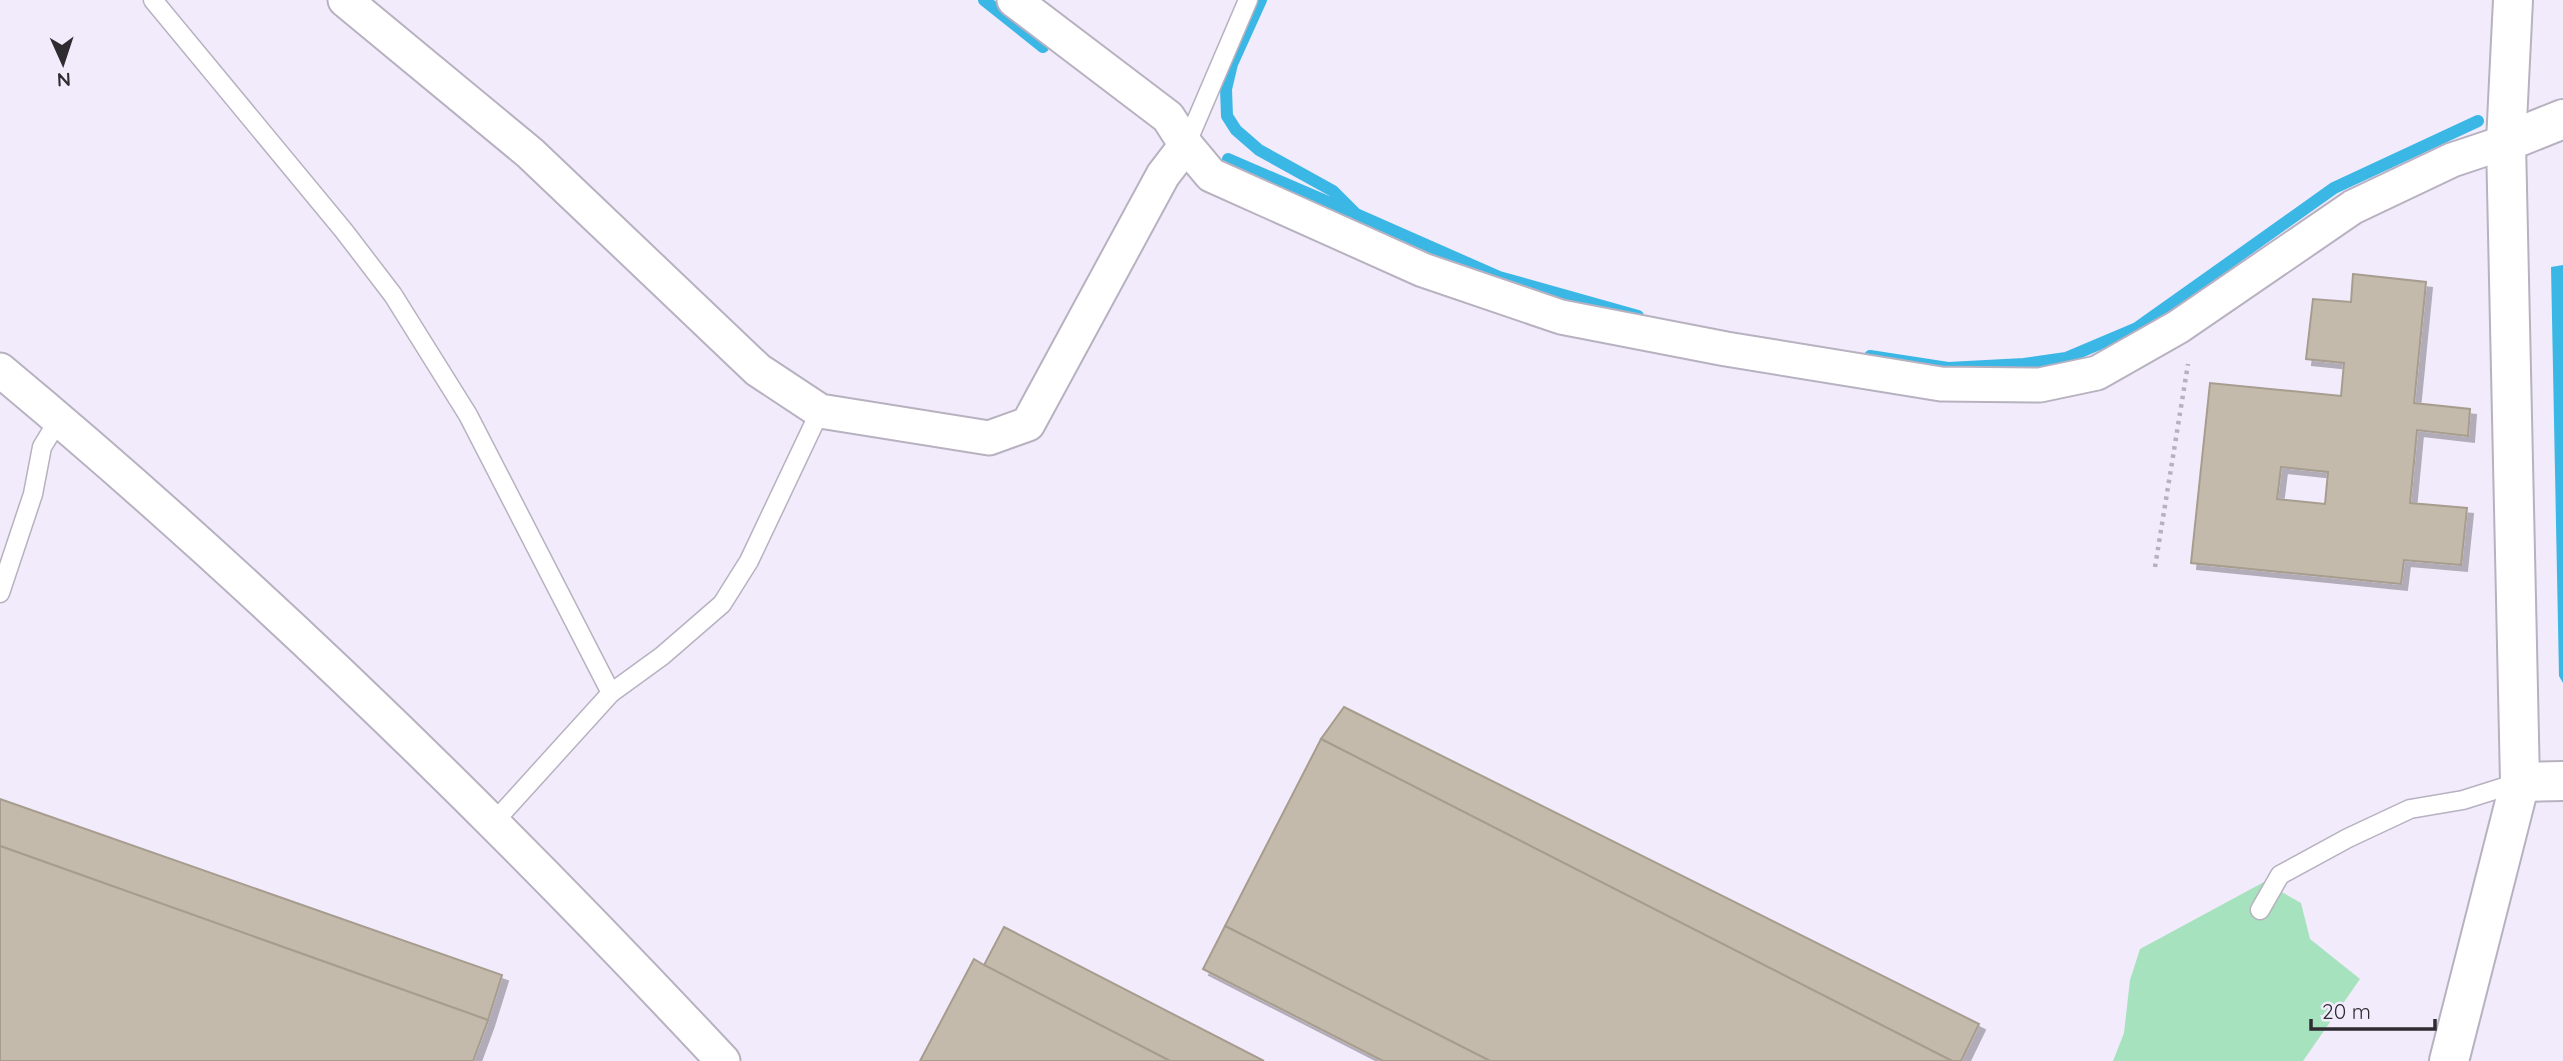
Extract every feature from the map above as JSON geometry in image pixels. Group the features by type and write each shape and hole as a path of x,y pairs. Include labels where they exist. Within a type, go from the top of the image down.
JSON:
{"street":[{"path":"345,0 530,153 758,370 820,411 989,438 1028,424 1163,175 1186,145"},
{"path":"1014,0 1168,117 1186,145 1211,175 1423,270 1562,317 1726,349 1941,384 2040,385 2098,373 2178,327 2353,207 2452,160 2563,119"},
{"path":"2449,1061 2520,782 2506,142 2513,0"},
{"path":"0,370 59,419 285,621 494,822 723,1061"},
{"path":"2520,782 2563,781"}],"lane":[{"path":"153,0 344,230 393,295 468,415 611,693"},
{"path":"1186,145 1248,0"},
{"path":"494,822 611,693 662,656 722,604 749,561 820,411"},
{"path":"0,593 33,494 43,447 59,419"},
{"path":"2260,910 2280,875 2348,838 2410,809 2463,800 2520,782"}],"path":[{"path":"2155,567 2188,368 2188,342 2178,327"}],"green space":[{"path":"2264,882 2301,903 2310,939 2360,979 2303,1061 2113,1061 2124,1033 2130,980 2140,949"}],"water":[{"path":"2563,265 2563,683 2559,676 2551,267"}],"building":[{"path":"2353,274 2426,282 2414,403 2470,409 2468,436 2417,430 2410,503 2467,508 2461,565 2404,560 2401,584 2191,563 2210,383 2341,396 2344,363 2306,359 2313,299 2351,302","holes":["2281,467 2328,472 2325,504 2277,499"]},
{"path":"1344,707 1979,1024 1961,1061 1952,1061 1321,739"},
{"path":"1321,739 1952,1061 1490,1061 1225,926"},
{"path":"0,799 502,975 488,1020 0,846"},
{"path":"0,846 488,1020 473,1061 0,1061"},
{"path":"1225,926 1490,1061 1383,1061 1203,969"},
{"path":"1004,927 1264,1061 1170,1061 984,965"},
{"path":"974,959 984,965 1170,1061 920,1061"}],"waterway":[{"path":"984,0 1043,47"},
{"path":"1261,0 1232,64 1226,89 1227,116 1236,130 1259,150 1333,191 1356,214 1499,277 1638,316"},
{"path":"1870,356 1948,368 2024,364 2066,358 2137,328 2334,188 2478,121"},
{"path":"1228,159 1349,211"}]}
